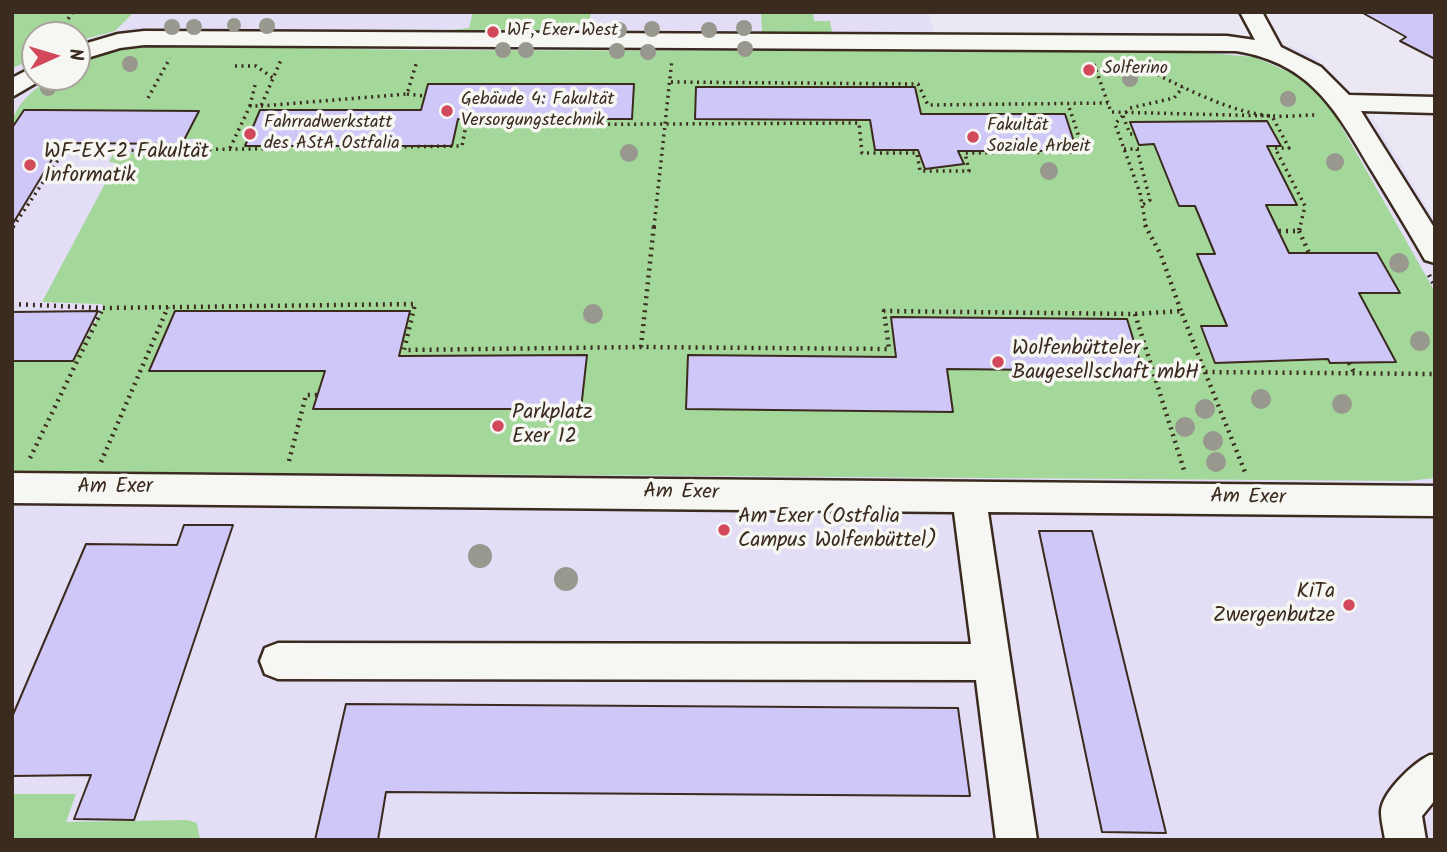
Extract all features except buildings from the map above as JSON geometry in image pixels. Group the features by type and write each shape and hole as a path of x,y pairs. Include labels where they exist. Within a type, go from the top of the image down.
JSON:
{"street":[{"path":"1251,12 1272,51"},
{"path":"91,50 118,41 144,38 1227,43 1272,51 1299,63 1323,80 1346,108 1432,264"},
{"path":"1346,108 1435,105"},
{"name":"Am Exer","path":"20,475 89,488 1435,501"},
{"path":"969,496 1017,840"},
{"path":"278,661 991,662"},
{"path":"1406,840 1401,810 1430,775 1435,775"}],"path":[{"path":"261,106 291,39"},
{"path":"407,94 424,40"},
{"path":"1083,43 1111,112 1125,115 1272,116 1346,108"},
{"path":"148,98 172,56"},
{"path":"235,66 257,66 273,78"},
{"path":"1139,66 1183,87 1272,116 1289,148 1275,148 1304,206 1298,231 1309,253"},
{"path":"641,344 671,82 918,84 928,105 1108,103"},
{"path":"230,148 250,106 255,85"},
{"path":"1183,87 1174,98 1130,108 1115,124 1142,205 1146,227 1161,255 1255,499"},
{"path":"250,106 407,94 425,96"},
{"path":"12,228 27,204 35,198 64,150 462,146 466,125 859,123 862,153 917,153 920,171 969,171 965,153 1084,152 1068,104"},
{"path":"1125,115 1130,134 1135,134"},
{"path":"121,150 124,143"},
{"path":"1124,149 1139,149 1150,200 1142,205"},
{"path":"88,155 95,151"},
{"path":"1279,231 1298,231"},
{"path":"1432,264 1435,286"},
{"path":"14,305 33,309 415,303 404,350 641,344 889,349 884,311 1135,314 1181,311"},
{"path":"89,488 169,307"},
{"path":"20,475 103,308"},
{"path":"1135,314 1193,498"},
{"path":"1349,363 1354,373"},
{"path":"1205,372 1435,374"},
{"path":"282,489 306,395 317,395"}],"shaded area":[{"name":"Am Exer (Ostfalia Campus Wolfenbüttel)","path":"12,12 929,12 934,34 1233,35 1296,48 1312,55 1337,78 1376,123 1435,220 1435,840 12,840"}],"green space":[{"path":"12,12 134,12 115,31 91,37 91,21 21,21 21,64 12,68"},
{"path":"473,12 591,12 589,25 573,25 571,31 452,30 469,28"},
{"path":"761,12 813,12 814,21 830,21 832,32 762,33"},
{"path":"128,49 1195,52 1254,57 1296,75 1314,89 1331,108 1435,292 1435,478 1408,481 12,471 12,361 73,361 103,308 102,304 42,302 116,163 109,162 115,150 141,155 193,154 202,139 185,139 198,111 25,110 12,128 13,120 20,105 34,91 91,91 91,59"},
{"path":"12,794 76,794 66,822 187,820 197,823 200,840 12,840"}],"place":[{"name":"WF, Exer West","path":"493,32"},
{"name":"Solferino","path":"1089,70"},
{"name":"Gebäude 4: Fakultät Versorgungstechnik","path":"447,111"},
{"name":"Fahrradwerkstatt des AStA Ostfalia","path":"250,134"},
{"name":"Fakultät Soziale Arbeit","path":"973,137"},
{"name":"WF-EX-2 Fakultät Informatik","path":"30,165"},
{"name":"Wolfenbütteler Baugesellschaft mbH","path":"998,362"},
{"name":"Parkplatz Exer 12","path":"498,426"},
{"name":"Am Exer (Ostfalia Campus Wolfenbüttel)","path":"724,530"},
{"name":"KiTa Zwergenbutze","path":"1349,605"}]}
